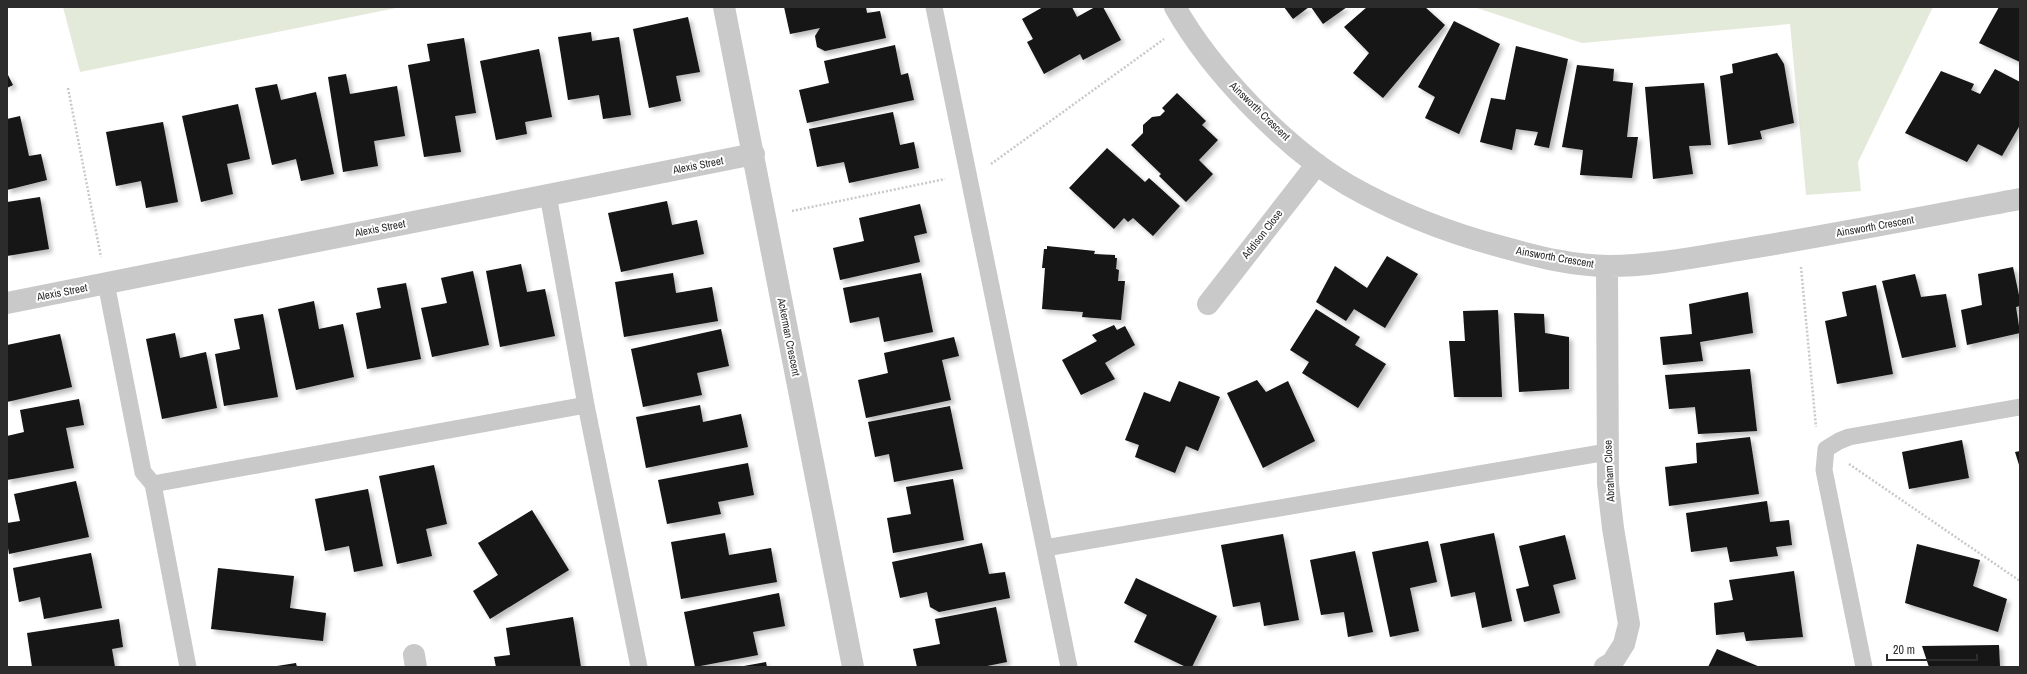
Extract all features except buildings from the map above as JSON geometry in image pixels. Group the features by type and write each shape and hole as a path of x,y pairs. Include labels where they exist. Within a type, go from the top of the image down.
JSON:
{"street":[{"name":"Ackerman Crescent","path":"724,7 754,154 853,667"},
{"name":"Ainsworth Crescent","path":"1180,16 1205,54 1229,82 1277,130 1317,164 1347,184 1376,200 1442,228 1526,254 1568,262 1607,266 1664,261 1799,240 2020,199"},
{"name":"Alexis Street","path":"7,303 754,154"},
{"name":"Addison Close","path":"1208,304 1317,164"},
{"name":"Abraham Close","path":"1605,667 1612,663 1624,644 1629,624 1613,528 1607,452 1607,266"}],"lane":[{"path":"934,7 1069,667"},
{"path":"548,195 586,404 640,667"},
{"path":"106,283 143,472 153,484 188,667"},
{"path":"153,484 586,404"},
{"path":"1864,667 1824,470 1826,449 1849,437 2020,406"},
{"path":"1045,548 1607,452"}],"path":[{"path":"988,166 1180,16"},
{"path":"68,88 106,283"},
{"path":"766,217 949,178"}],"green space":[{"path":"63,7 401,7 80,72"},
{"path":"1474,7 1933,7 1858,162 1861,191 1806,195 1790,24 1582,43"}]}
